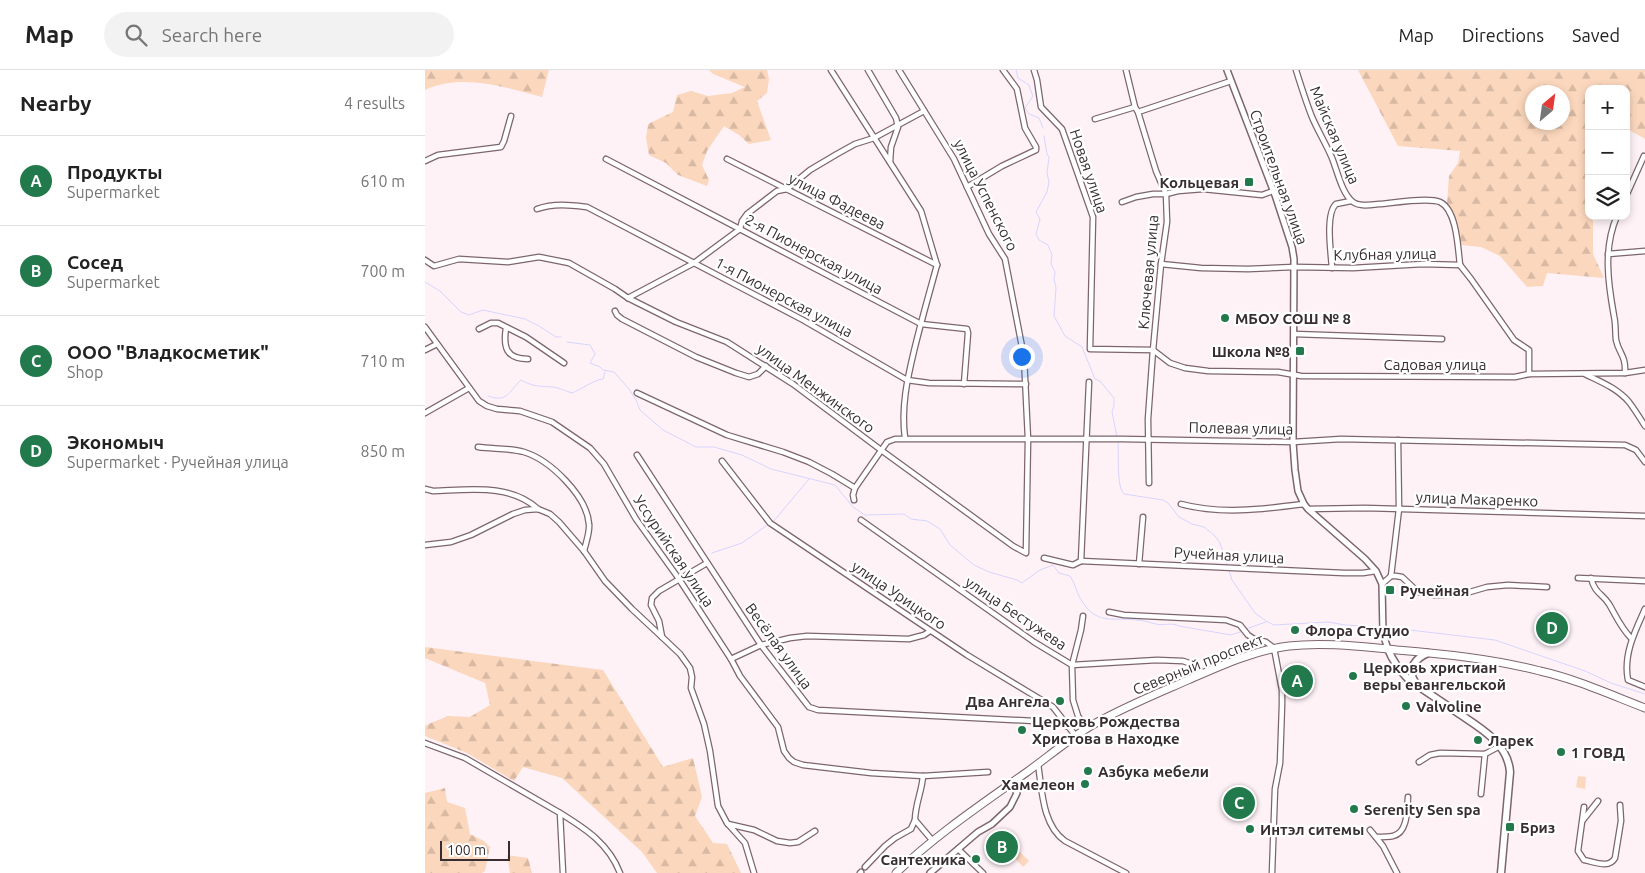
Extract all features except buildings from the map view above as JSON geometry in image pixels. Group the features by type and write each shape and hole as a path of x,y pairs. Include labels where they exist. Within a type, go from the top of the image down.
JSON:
{"main road":[{"name":"Северный проспект","path":"896,873 932,840 1075,735 1127,707 1203,673 1274,648 1309,645 1388,649 1504,663 1568,679 1645,708"},
{"path":"1388,649 1393,663 1401,672 1481,728 1491,736 1507,755 1510,772 1501,873"},
{"path":"1417,685 1412,678 1413,666 1418,658 1428,653"}],"street":[{"path":"831,70 921,211 937,265 907,380 903,423 905,438"},
{"path":"868,70 896,118 898,127 891,147 890,162"},
{"name":"улица Успенского","path":"899,70 940,135 967,186 989,234 1005,259 1024,357 1026,384 1028,439 1026,553"},
{"path":"967,186 1002,166 1033,152 1036,148 1025,128 1017,89 1003,70"},
{"name":"Новая улица","path":"1034,70 1041,107 1062,129 1093,217 1090,349 1153,350"},
{"name":"Ключевая улица","path":"1126,70 1135,107 1156,171 1166,194 1167,222 1161,264 1148,419 1149,482"},
{"name":"Строительная улица","path":"1227,70 1292,247 1295,267 1293,442 1296,482 1304,504 1308,509 1376,571 1382,584 1383,634 1388,649"},
{"name":"Майская улица","path":"1296,70 1312,117 1351,201 1356,204 1367,205 1423,200 1439,202 1451,216 1457,240 1460,265"},
{"path":"1138,112 1231,81"},
{"path":"1095,119 1135,107"},
{"path":"628,298 694,263 740,229 742,221 747,214 767,197 777,191 787,189 811,170 855,144 898,127 924,111"},
{"path":"425,161 438,155 501,147 511,116"},
{"path":"1630,187 1644,156"},
{"name":"2-я Пионерская улица","path":"606,159 921,324 967,329 964,384"},
{"name":"улица Фадеева","path":"727,159 937,265"},
{"path":"1122,202 1153,194 1203,189 1262,195 1273,191"},
{"path":"1331,268 1331,211 1336,204 1351,201"},
{"name":"1-я Пионерская улица","path":"537,208 565,205 587,207 803,320 907,380 929,383 1026,384"},
{"path":"1616,220 1610,236 1608,254 1610,300 1615,317 1617,341 1625,359 1625,373"},
{"path":"1608,254 1645,251"},
{"name":"улица Менжинского","path":"425,260 434,266 459,259 508,262 539,257 563,261 598,278 628,298 676,322 706,332 727,342 766,366 1013,546 1026,553"},
{"name":"Клубная улица","path":"1161,264 1201,268 1353,268 1423,264 1460,265"},
{"path":"1460,265 1514,340 1529,350 1529,374"},
{"path":"615,311 617,316 696,356 736,372 749,376 758,374 766,366"},
{"path":"479,329 491,323 498,324 526,337 564,363"},
{"path":"425,327 469,388 425,413"},
{"path":"506,328 504,341 507,350 513,356 529,359"},
{"name":"Садовая улица","path":"1294,334 1442,339"},
{"path":"425,350 437,344"},
{"name":"Садовая улица","path":"1153,350 1170,363 1185,368 1208,371 1278,372 1294,375 1515,377 1529,374 1625,373 1645,370"},
{"path":"1583,374 1611,387 1622,396 1645,426"},
{"path":"1043,558 1073,565 1081,561 1089,382"},
{"name":"Уссурийская улица","path":"469,388 479,401 487,406 520,411 552,422 590,448 604,464 636,519 679,579 740,676 778,727 784,751 789,758 803,765 871,773 923,776"},
{"path":"637,393 727,435 809,462 855,488 854,500"},
{"name":"Полевая улица","path":"855,488 887,442 905,438 1293,442 1341,439 1625,445 1636,450 1645,462"},
{"path":"1382,584 1391,576 1399,508 1398,440"},
{"path":"477,447 521,451 530,454 540,459 569,483 583,504 589,524 584,551"},
{"name":"Весёлая улица","path":"637,455 761,645 809,706 819,710 1053,722 1069,727"},
{"name":"улица Урицкого","path":"722,462 770,523 930,631 1053,707 1075,735"},
{"path":"425,489 433,491 495,490 523,499 550,514 584,551 605,581 680,654 690,668 692,677 691,688 704,724 721,812 727,824 745,843 754,873"},
{"path":"1181,504 1194,507 1234,510 1304,504"},
{"name":"улица Макаренко","path":"1308,509 1399,508 1645,516"},
{"path":"425,545 451,542 471,536 513,514 525,510 538,509"},
{"path":"1139,564 1143,517"},
{"name":"улица Бестужева","path":"861,520 1034,642 1072,665 1157,660 1183,661 1192,664 1203,673"},
{"name":"Ручейная улица","path":"1081,561 1363,573 1376,571"},
{"path":"663,637 661,625 651,605 651,601 659,591 707,563"},
{"path":"1391,576 1402,577 1418,592 1435,595 1463,594 1487,587 1508,584 1547,587"},
{"path":"1578,578 1645,581"},
{"path":"1591,578 1594,588 1608,602 1631,638"},
{"path":"1645,609 1631,638 1626,671 1628,680 1645,687"},
{"path":"1109,612 1124,615 1226,620 1240,625 1254,639 1266,642 1274,648 1283,690 1280,763 1275,789 1272,873"},
{"path":"1083,616 1072,665 1073,700 1075,708 1087,728"},
{"path":"731,659 775,640 807,636 909,639 924,635 930,631"},
{"path":"425,743 465,758 585,828 600,841 613,857 620,873"},
{"path":"1419,762 1430,754 1485,754 1500,746"},
{"path":"1481,794 1485,754"},
{"path":"1037,764 1047,814 1056,834 1065,841 1126,873"},
{"path":"865,867 885,846 911,829 915,820 915,809 922,789 923,776 988,772"},
{"path":"930,873 978,832 992,824 1010,806 1017,793 1012,782"},
{"path":"1377,837 1399,834 1406,820 1408,797"},
{"path":"1582,821 1598,801"},
{"path":"1584,807 1577,851 1584,860 1608,865 1615,858 1621,821 1620,805"},
{"path":"560,813 563,873"},
{"path":"915,820 932,840"},
{"path":"727,824 754,830 777,842 798,842 815,831"},
{"path":"1370,830 1377,837 1397,873"},
{"path":"958,849 983,873"}],"green space":[{"path":"425,70 549,70 542,97 513,89 468,82 439,85 425,90"},
{"path":"709,70 767,70 769,79 767,93 757,101 771,140 749,144 724,126 707,151 702,165 709,180 707,186 678,175 666,163 649,155 646,138 648,124 673,112 677,95 691,91 708,96 732,93 745,87 713,74"},
{"path":"1358,70 1645,70 1645,139 1630,130 1630,85 1585,85 1585,220 1593,220 1593,254 1604,278 1547,273 1543,286 1527,287 1500,256 1481,247 1461,245 1447,203 1449,176 1458,163 1460,151 1398,146"},
{"path":"425,647 603,670 663,767 693,758 702,797 695,816 713,843 727,844 741,873 657,873 642,852 562,778 523,767 514,781 467,753 425,736 426,725 448,716 470,717 490,705 485,683 425,658"},
{"path":"1578,776 1586,777 1585,789 1576,787"},
{"path":"445,788 447,802 465,808 470,834 484,841 490,847 485,871 482,873 425,873 425,793"},
{"path":"1018,850 1029,861 1023,867 1012,855"},
{"path":"507,855 528,858 532,873 510,873"}],"waterway":[{"path":"1016,70 1018,78 1029,85 1033,96 1025,108 1029,114 1039,118 1043,128"},
{"path":"1044,136 1049,157 1047,173 1049,182 1047,192 1036,212 1040,219 1036,234 1039,240 1048,245 1052,255 1051,264 1055,272 1056,288 1054,316 1065,336 1082,347 1095,379 1100,381 1114,398 1112,412 1117,437"},
{"path":"425,282 440,291 461,312 469,315 483,310 525,319 556,337 561,337"},
{"path":"567,342 590,345 595,354 590,363 603,370 614,372 629,389 640,410 663,430 696,447 714,447 742,455 771,469 835,485 853,507 865,515 904,514 911,519 927,521 940,529 950,545 974,565 1022,583 1040,570 1053,565 1059,573 1070,576 1086,607 1098,616 1173,624 1231,635 1243,631"},
{"path":"488,396 495,398 504,397 521,380 533,385 555,387 572,393 603,379 605,372"},
{"path":"1118,441 1119,477 1121,490 1124,494 1163,500 1168,503 1179,517 1192,524 1204,527 1215,536 1220,543 1232,580 1255,613 1266,621 1274,625 1328,622 1380,627"},
{"path":"773,522 809,479"},
{"path":"712,553 742,543 766,526"},
{"path":"1246,629 1266,622"},
{"path":"1384,627 1495,640 1645,694"}],"place":[{"name":"Кольцевая","path":"1249,182"},
{"name":"МБОУ СОШ № 8","path":"1225,318"},
{"name":"Школа №8","path":"1300,351"},
{"name":"Ручейная","path":"1390,590"},
{"name":"Экономыч","path":"1552,628"},
{"name":"Флора Студио","path":"1295,630"},
{"name":"Церковь христиан веры евангельской","path":"1353,676"},
{"name":"Продукты","path":"1297,681"},
{"name":"Два Ангела","path":"1060,701"},
{"name":"Valvoline","path":"1406,706"},
{"name":"Церковь Рождества Христова в Находке","path":"1022,730"},
{"name":"Ларек","path":"1478,740"},
{"name":"1 ГОВД","path":"1561,752"},
{"name":"Азбука мебели","path":"1088,771"},
{"name":"Хамелеон","path":"1085,784"},
{"name":"ООО \"Владкосметик\"","path":"1239,803"},
{"name":"Serenity Sen spa","path":"1354,809"},
{"name":"Бриз","path":"1510,827"},
{"name":"Интэл ситемы","path":"1250,829"},
{"name":"Сосед","path":"1002,847"},
{"name":"Сантехника","path":"976,859"}]}
